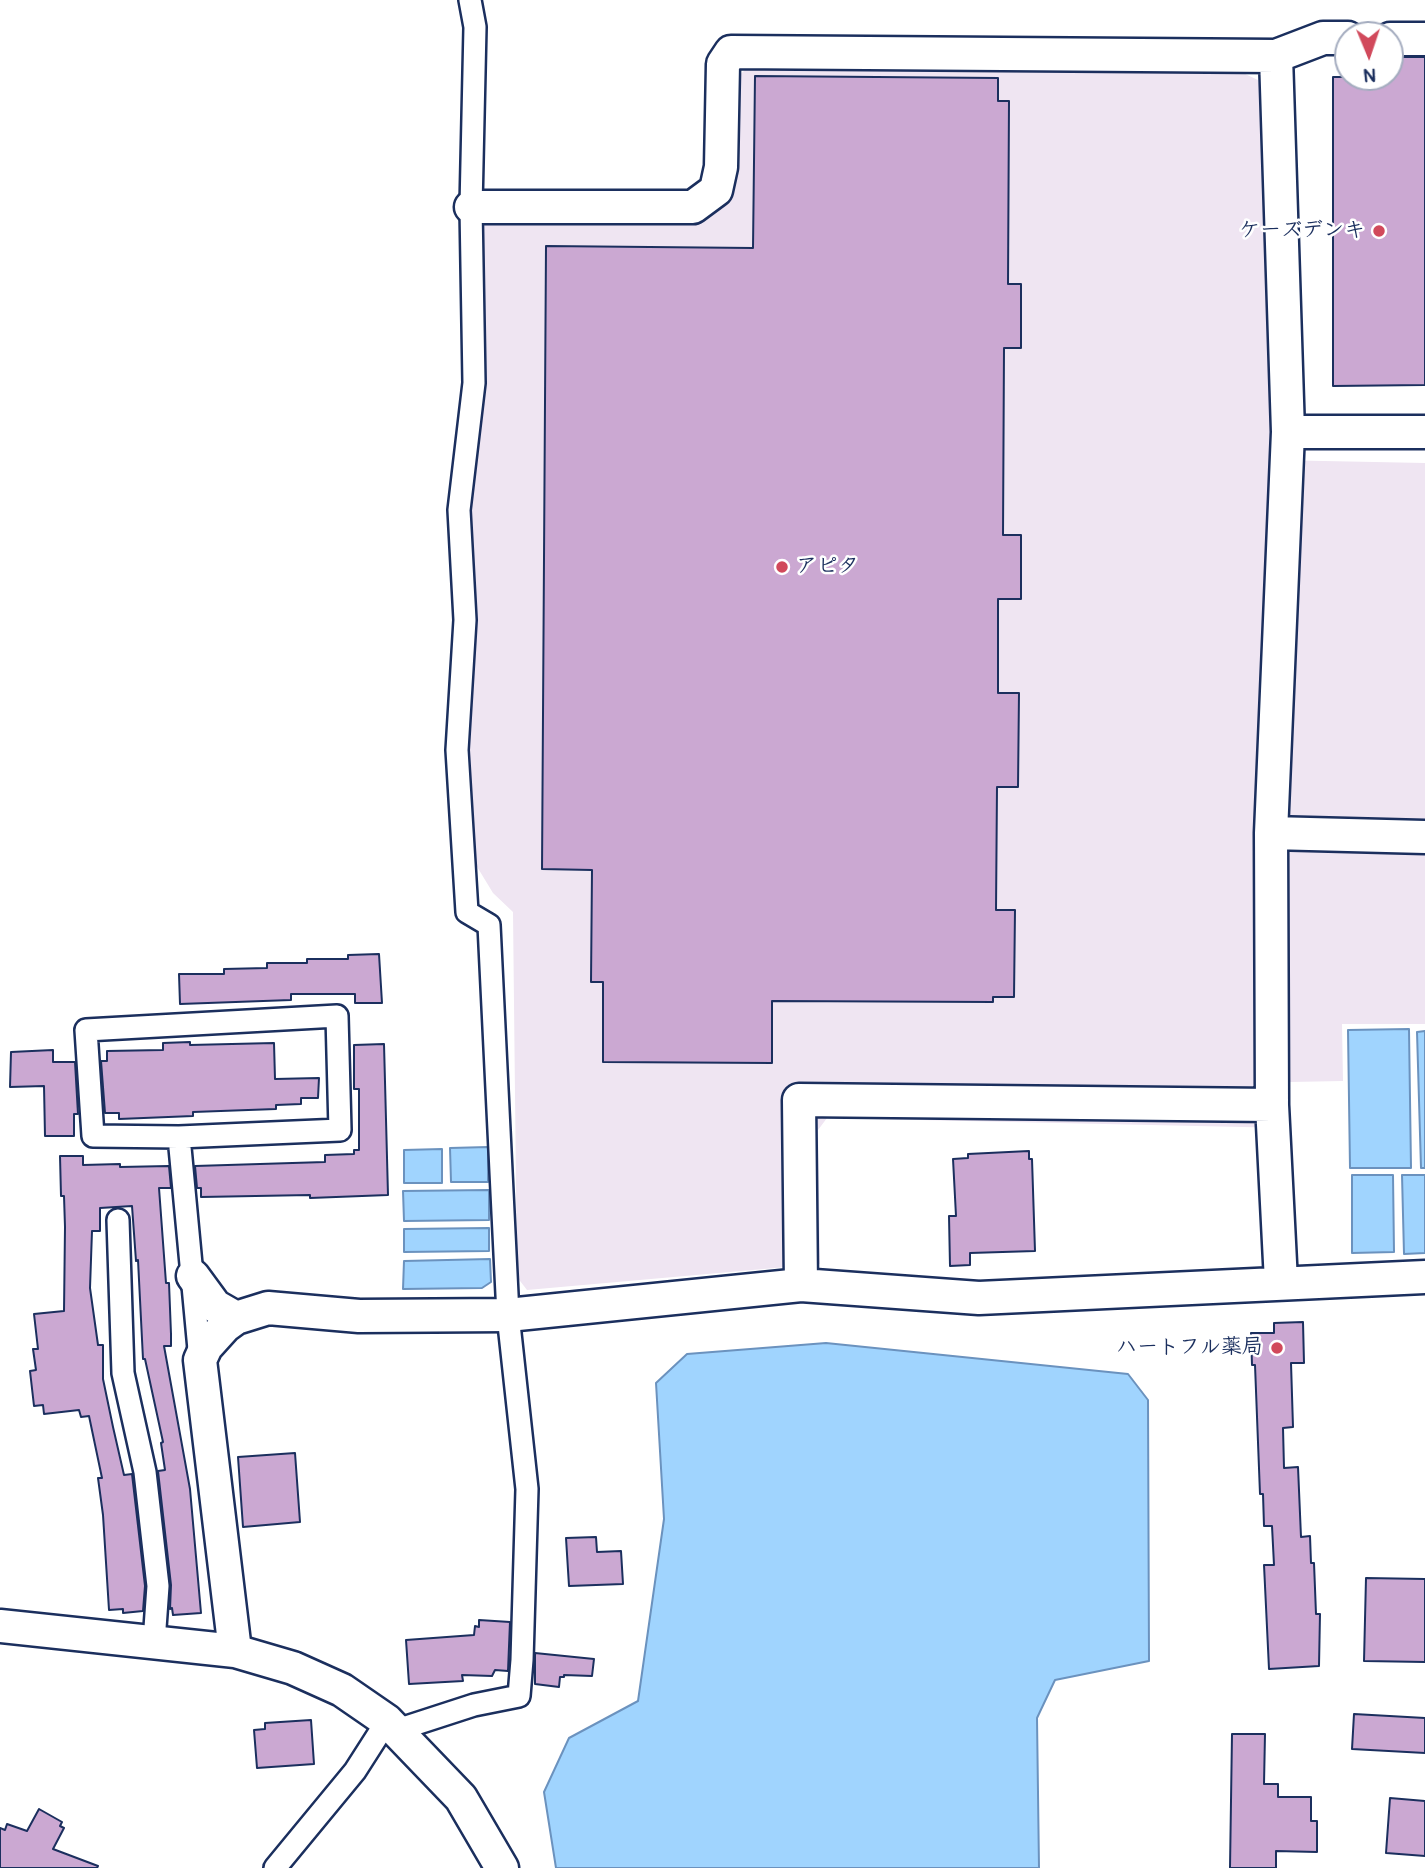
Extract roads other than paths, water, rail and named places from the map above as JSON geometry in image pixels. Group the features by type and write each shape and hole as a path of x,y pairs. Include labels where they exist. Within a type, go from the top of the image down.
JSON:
{"street":[{"path":"275,1868 392,1725 519,1696 527,1489 508,1315 489,925 467,912 457,750 466,620 459,510 474,383 471,207 475,27 470,0"},
{"path":"471,207 693,206 716,190 721,167 723,64 731,51 1276,56 1323,38 1334,38"},
{"path":"1404,39 1425,40"},
{"path":"1276,56 1288,432 1271,833 1272,1105 1282,1282"},
{"path":"1288,432 1425,432"},
{"path":"1271,833 1425,837"},
{"path":"337,1016 340,1130 179,1137 93,1136 86,1030 337,1016"},
{"path":"801,1285 799,1101 1272,1105"},
{"path":"179,1137 200,1360 234,1651"},
{"path":"118,1220 123,1373 145,1472 158,1586 154,1642"},
{"path":"193,1276 215,1306 236,1318"},
{"path":"200,1360 215,1336 236,1318 276,1307 359,1315 508,1315 801,1285 979,1298 1425,1277"},
{"path":"0,1626 234,1651 293,1668 342,1690 392,1725 461,1798 502,1868"}],"water":[{"path":"1409,1029 1411,1168 1350,1168 1348,1030"},
{"path":"1425,1031 1425,1168 1421,1168 1417,1032"},
{"path":"488,1147 488,1182 451,1182 450,1148"},
{"path":"442,1149 442,1183 404,1183 404,1150"},
{"path":"1352,1175 1393,1175 1394,1252 1352,1253"},
{"path":"1402,1175 1425,1175 1425,1253 1404,1254"},
{"path":"489,1190 489,1220 404,1221 403,1191"},
{"path":"489,1228 489,1251 404,1252 404,1229"},
{"path":"490,1259 491,1282 482,1288 403,1289 404,1261"},
{"path":"826,1343 1128,1374 1148,1400 1149,1661 1055,1680 1037,1718 1039,1868 556,1868 544,1792 569,1738 638,1701 664,1519 656,1383 687,1354"}],"place":[{"name":"ケーズデンキ","path":"1379,231"},
{"name":"アピタ","path":"782,567"},
{"name":"ハートフル薬局","path":"1277,1348"}]}
